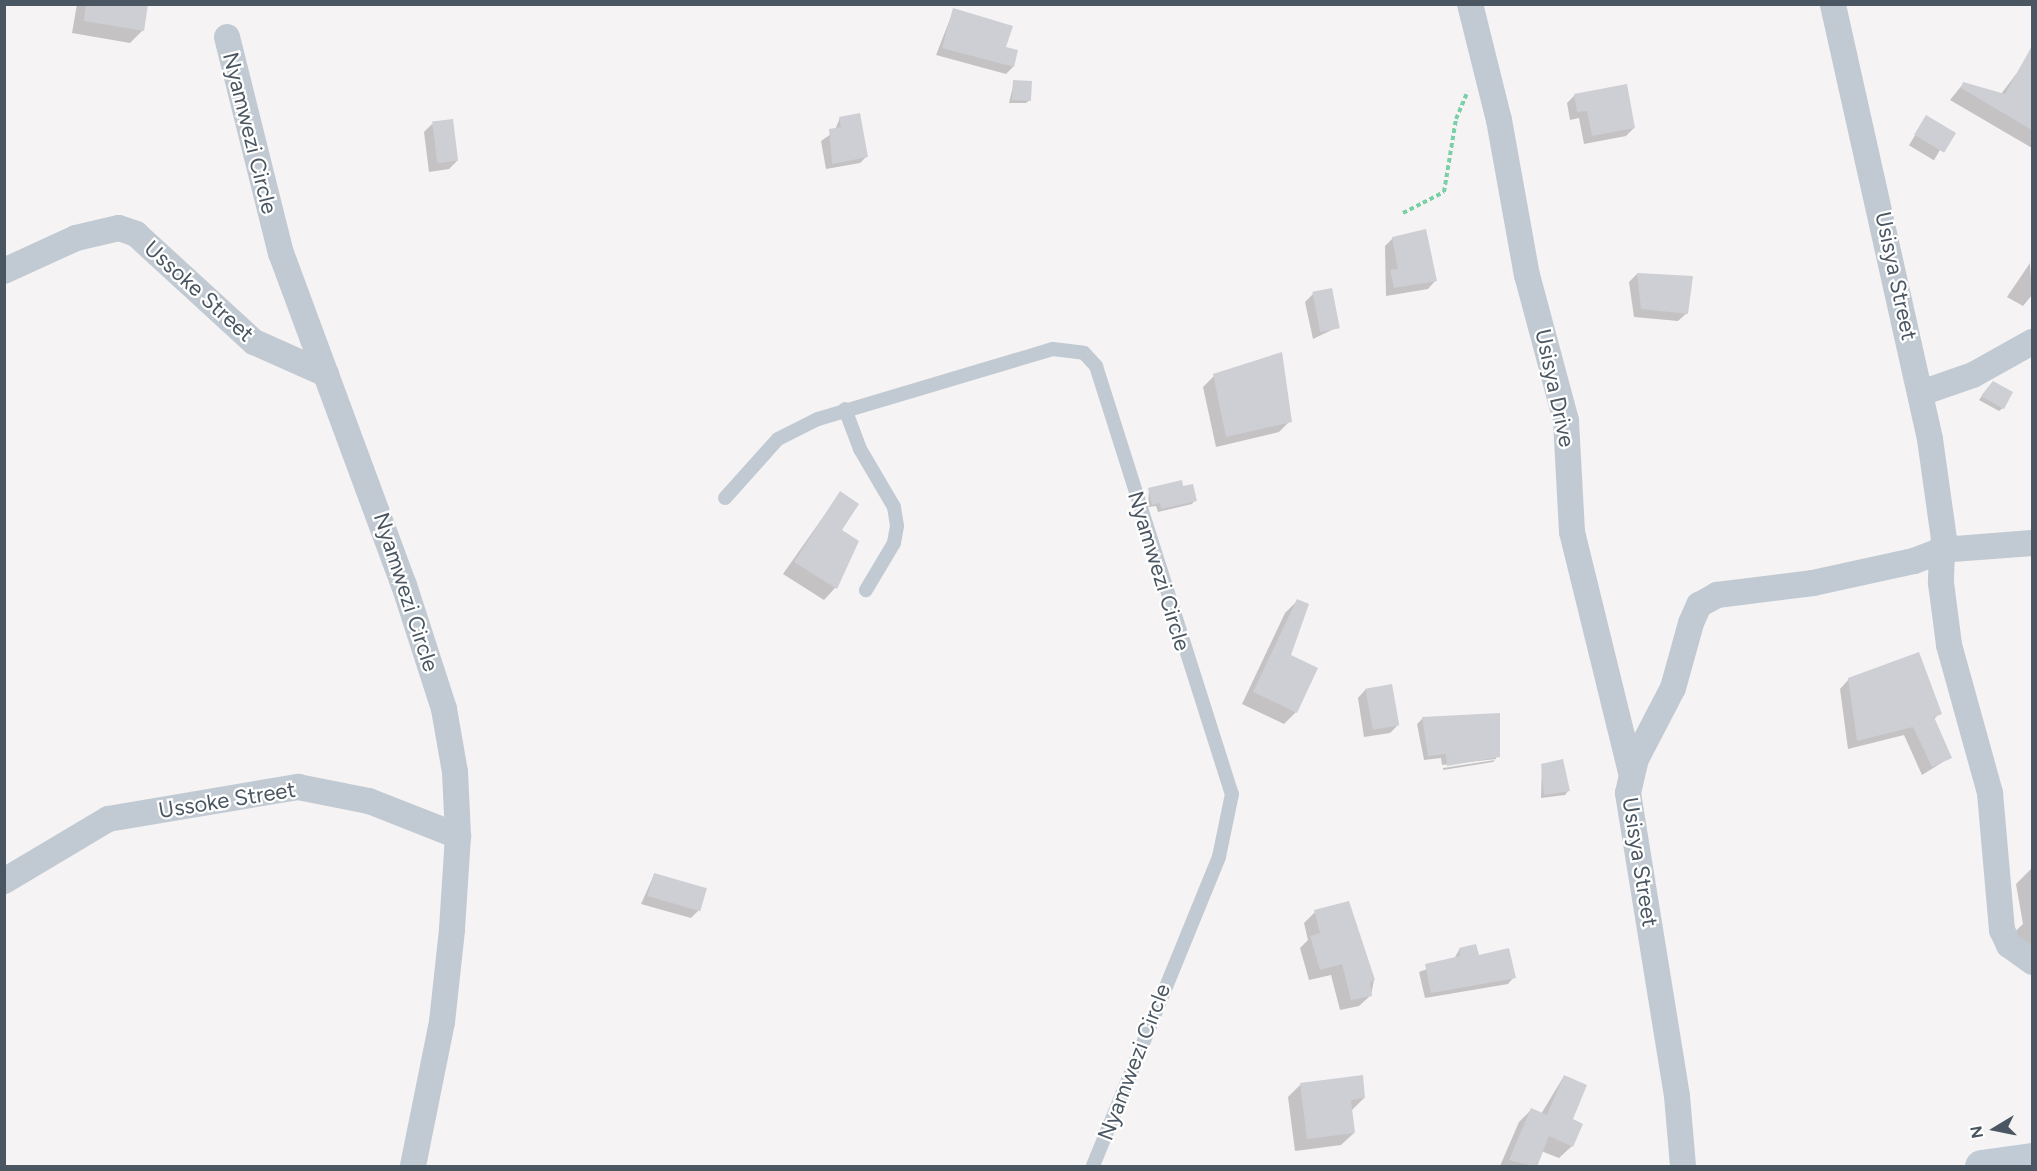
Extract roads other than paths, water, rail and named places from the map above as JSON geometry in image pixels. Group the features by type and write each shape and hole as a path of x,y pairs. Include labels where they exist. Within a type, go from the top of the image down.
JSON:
{"main road":[{"path":"1981,1167 2032,1159"}],"street":[{"name":"Usisya Drive","path":"1470,4 1486,70 1527,275 1566,421 1578,562 1631,773"},
{"name":"Usisya Street","path":"1833,4 1921,393 1941,503 1942,550"},
{"name":"Nyamwezi Circle","path":"227,37 256,169 326,374 376,502 444,709 458,836 442,1022 413,1167"},
{"name":"Ussoke Street","path":"4,271 76,238 119,228 136,234 254,342 326,374"},
{"path":"1921,393 1973,375 2032,342"},
{"name":"Usisya Street","path":"1683,1167 1677,1096 1630,812 1631,773 1673,688 1700,605 1717,596 1868,572 1942,550 2032,543"},
{"path":"1942,550 1949,645 1990,793 2002,930 2010,945 2032,962"},
{"name":"Ussoke Street","path":"4,881 108,819 298,787 369,801 458,836"}],"lane":[{"name":"Nyamwezi Circle","path":"725,498 778,439 845,410 1053,349 1084,353 1096,366 1113,405 1136,500 1232,794 1219,857 1093,1167"},
{"path":"845,410 860,449 894,507 897,526 894,543 866,590"}]}
